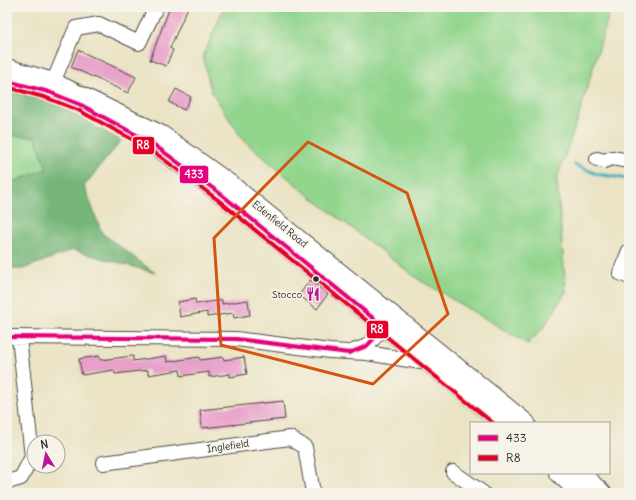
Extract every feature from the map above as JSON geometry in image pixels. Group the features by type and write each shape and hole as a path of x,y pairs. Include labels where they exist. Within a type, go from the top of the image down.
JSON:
{"main road":[{"name":"Edenfield Road","path":"7,68 51,87 81,106 153,144 525,422"},
{"name":"Edenfield Road","path":"7,81 51,87"},
{"name":"Edenfield Road","path":"389,322 427,363 502,422"},
{"path":"575,480 602,493"}],"street":[{"path":"51,87 76,28 99,24 139,43 156,7"},
{"path":"597,158 604,161 613,153 629,161"},
{"path":"629,252 620,273 629,277"},
{"path":"349,353 367,346 389,322"},
{"path":"7,482 21,478 32,457 13,337 236,339 367,354 427,363"},
{"name":"Inglefield","path":"103,463 290,438 305,447 313,493"},
{"path":"453,472 483,493"}],"highlighted area":[{"path":"308,142 407,193 448,314 373,384 221,345 214,238"}],"green space":[{"path":"224,7 611,7 580,112 557,179 566,292 544,327 528,344 418,279 306,193 243,140 211,91 203,57"},
{"path":"7,89 58,105 121,141 84,186 102,233 155,273 73,250 23,269 7,269 7,184 47,169 35,137 7,135"},
{"path":"7,135 35,137 47,169 7,184"}],"building":[{"path":"170,7 188,7 170,48 173,50 166,66 150,60"},
{"path":"78,50 136,77 128,93 71,67"},
{"path":"176,89 191,97 184,110 169,102"},
{"name":"Stocco","path":"310,280 328,294 317,309 299,295"},
{"path":"195,299 196,304 222,300 222,304 248,300 250,315 234,318 233,313 207,317 207,312 180,317 178,302"},
{"path":"99,356 100,360 133,356 133,361 166,356 167,362 199,357 200,360 223,357 224,360 244,357 247,374 230,377 230,374 209,377 209,372 181,376 180,370 148,375 148,370 115,374 114,370 82,375 79,359"},
{"path":"283,401 285,419 202,428 200,410"}],"waterway":[{"path":"575,165 597,174 629,179"}],"transit line":[{"name":"433","path":"7,81 49,92 81,105 153,144 222,195 384,327 367,346 349,353 236,339 7,337"},
{"name":"R8","path":"7,87 47,98 78,110 150,149 218,200 492,422"}],"place":[{"name":"Stocco","path":"313,294"}]}
